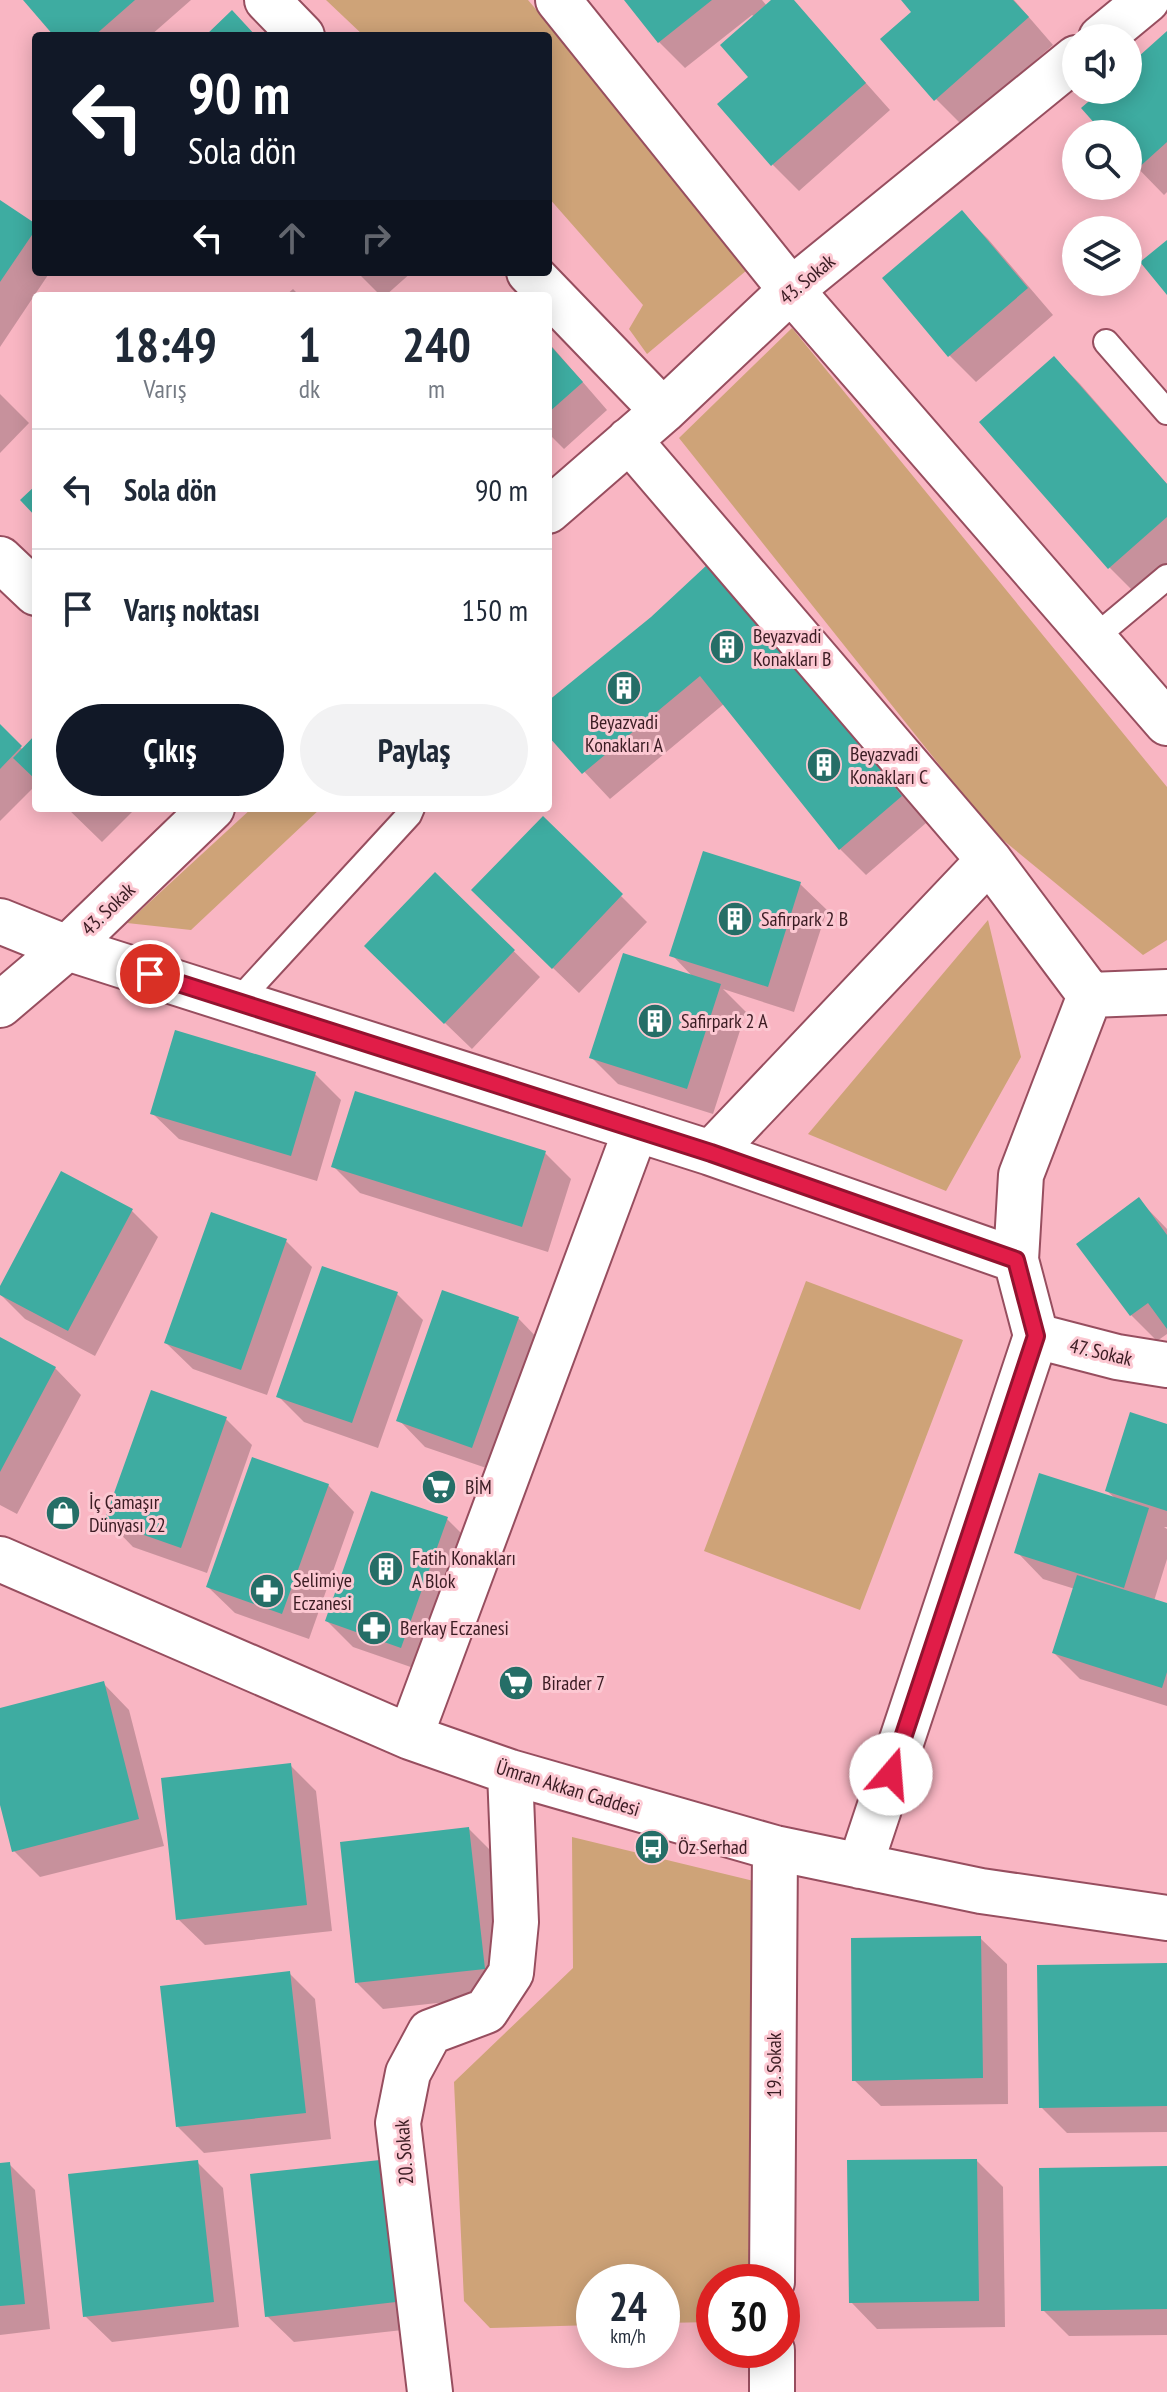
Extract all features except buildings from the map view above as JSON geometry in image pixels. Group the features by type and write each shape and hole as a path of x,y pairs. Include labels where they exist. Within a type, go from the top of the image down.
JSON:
{"street":[{"path":"267,0 298,32"},
{"path":"558,0 791,290 1167,723"},
{"path":"1118,24 1147,0"},
{"name":"43. Sokak","path":"552,507 663,411 791,290 1062,69"},
{"path":"533,276 548,292"},
{"path":"552,296 663,411"},
{"path":"629,440 989,860 1090,995"},
{"path":"0,559 32,589"},
{"name":"43. Sokak","path":"0,1005 67,948 208,812"},
{"path":"711,1153 989,860"},
{"path":"0,921 67,948 711,1153 1016,1260"},
{"path":"1090,995 1167,992"},
{"path":"860,1866 1036,1336 1016,1260 1021,1175 1090,995"},
{"path":"410,1737 636,1129"},
{"name":"47. Sokak","path":"1036,1336 1117,1357 1167,1365"},
{"name":"Ümran Akkan Caddesi","path":"0,1559 410,1737 510,1772 775,1848 981,1891 1167,1918"},
{"name":"20. Sokak","path":"430,2392 398,2123 408,2073 430,2032 486,2011 511,1973 516,1922 510,1772"},
{"name":"19. Sokak","path":"772,2264 775,1848"},
{"path":"772,2368 772,2392"}],"lane":[{"path":"1106,342 1167,412"},
{"path":"1093,639 1167,577"},
{"path":"237,1002 410,812"}],"shaded area":[{"path":"326,0 528,0 753,265 647,354 629,329 643,305 552,202 552,32 360,32"},
{"path":"792,328 1167,787 1167,940 1143,955 992,831 679,438"},
{"path":"248,812 317,812 191,930 127,923"},
{"path":"988,920 1021,1057 946,1191 808,1134"},
{"path":"806,1281 963,1340 860,1610 704,1551"},
{"path":"572,1837 762,1883 763,2264 696,2264 696,2322 680,2323 680,2264 576,2264 576,2326 490,2328 464,2301 454,2082 573,1968"}],"place":[{"name":"Beyazvadi Konakları B","path":"727,647"},
{"name":"Beyazvadi Konakları A","path":"624,688"},
{"name":"Beyazvadi Konakları C","path":"824,765"},
{"name":"Safirpark 2 B","path":"735,919"},
{"name":"Safirpark 2 A","path":"655,1021"},
{"name":"BİM","path":"439,1487"},
{"name":"İç Çamaşır Dünyası 22","path":"63,1513"},
{"name":"Fatih Konakları A Blok","path":"386,1569"},
{"name":"Selimiye Eczanesi","path":"267,1591"},
{"name":"Berkay Eczanesi","path":"374,1628"},
{"name":"Birader 7","path":"516,1683"},
{"name":"Öz Serhad","path":"652,1847"}],"route":[{"path":"150,974 711,1153 1016,1260 1036,1336 891,1774"}]}
